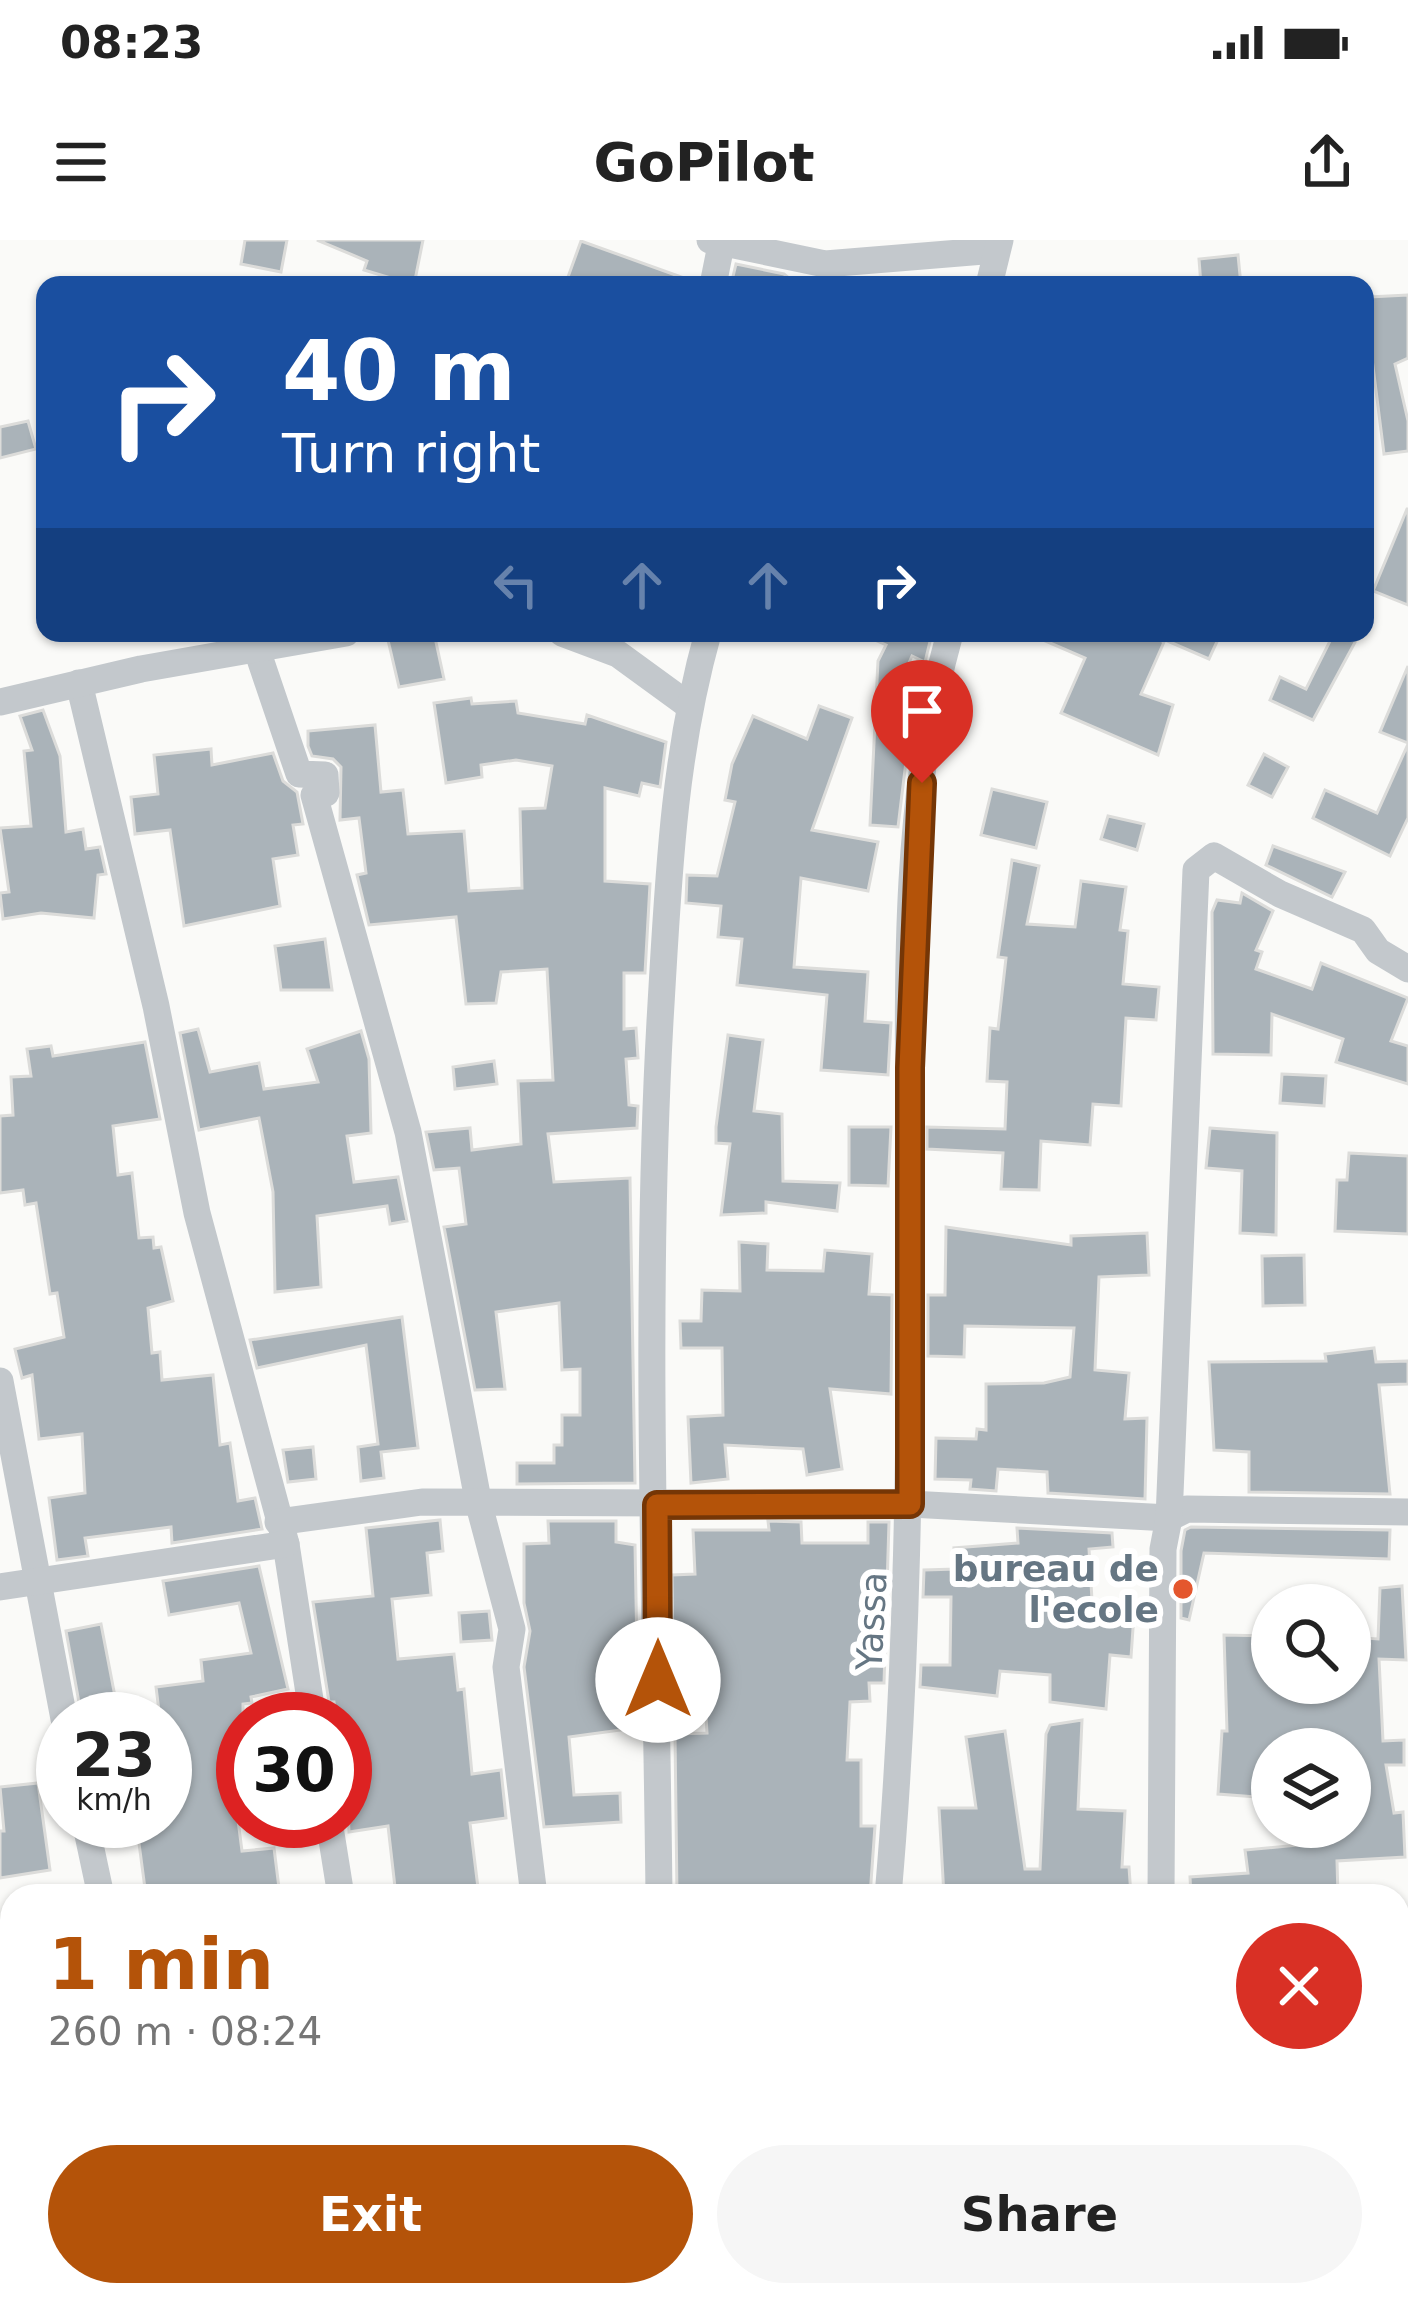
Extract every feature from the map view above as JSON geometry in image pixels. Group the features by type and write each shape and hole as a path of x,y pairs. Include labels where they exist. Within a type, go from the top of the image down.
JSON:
{"street":[{"path":"713,276 718,241 823,275 998,245 991,276"},
{"path":"0,702 299,642"},
{"path":"586,642 618,654 688,705"},
{"path":"659,1884 652,1180 673,803 688,705 706,642"},
{"name":"Yassa","path":"889,1884 910,1504 910,1068 918,822 930,704 947,642"},
{"path":"257,650 299,774 325,775 326,793 314,795 408,1132 478,1505 512,1630 506,1667 533,1884"},
{"path":"79,683 156,1006 197,1213 259,1428 308,1692"},
{"path":"1161,1884 1163,1549 1169,1519 1196,870 1214,856 1280,894 1364,930 1378,951 1408,969"},
{"path":"0,1381 59,1692"},
{"path":"0,1587 422,1502 910,1504 1169,1519 1187,1509 1408,1512"},
{"path":"90,1848 98,1884"},
{"path":"333,1848 339,1884"}],"building":[{"path":"245,240 287,240 281,272 241,264"},
{"path":"317,240 423,240 416,276 384,276 364,270 367,261"},
{"path":"581,241 678,276 568,276"},
{"path":"1238,255 1240,276 1200,276 1199,259"},
{"path":"736,264 786,276 733,276"},
{"path":"1408,295 1408,358 1395,364 1408,421 1408,451 1384,454 1374,375 1374,297"},
{"path":"28,421 36,449 0,458 0,427"},
{"path":"1407,509 1408,509 1408,605 1374,589"},
{"path":"388,642 436,642 444,679 399,687"},
{"path":"879,642 930,642 925,662 912,656 879,732 908,745 898,827 870,825 878,661 886,645"},
{"path":"1048,642 1164,642 1141,694 1173,705 1158,755 1061,713 1085,658"},
{"path":"1170,642 1217,642 1209,659"},
{"path":"1330,642 1355,642 1313,720 1270,700 1280,677 1306,689"},
{"path":"1408,666 1408,743 1380,732"},
{"path":"471,698 472,704 516,701 518,713 585,724 587,715 666,742 660,787 642,783 639,796 605,788 605,881 650,884 645,973 624,973 624,1029 636,1028 638,1058 626,1059 629,1105 638,1106 637,1128 548,1134 554,1182 630,1178 635,1483 517,1484 517,1463 554,1463 554,1445 562,1445 562,1415 580,1415 580,1369 562,1370 559,1303 496,1312 505,1389 475,1390 444,1227 466,1224 459,1168 434,1170 426,1132 470,1128 472,1150 521,1144 518,1081 553,1080 547,969 501,972 496,1003 466,1004 456,917 369,925 357,875 366,873 359,818 340,820 341,767 333,759 312,756 308,746 308,731 375,725 381,792 403,790 408,834 464,831 469,891 522,888 520,809 545,808 552,766 516,760 481,765 482,777 446,783 434,703"},
{"path":"819,706 852,718 812,830 878,842 868,891 801,878 794,967 868,972 865,1021 891,1023 888,1075 821,1070 827,995 737,985 742,939 718,937 721,906 686,903 687,875 717,876 735,802 725,800 732,764 753,716 807,739"},
{"path":"43,710 60,756 66,832 83,829 86,849 100,847 106,874 98,875 94,918 41,913 3,919 0,893 9,892 0,828 31,826 24,751 32,750 20,716"},
{"path":"1408,744 1408,818 1390,856 1313,818 1325,790 1377,813"},
{"path":"211,749 212,765 273,753 283,781 297,792 303,824 293,825 298,855 273,859 280,906 184,926 170,830 135,834 131,797 158,794 154,755"},
{"path":"1264,754 1288,767 1272,797 1248,785"},
{"path":"992,789 1047,802 1036,848 981,835"},
{"path":"1108,816 1144,824 1137,850 1101,839"},
{"path":"1273,846 1345,872 1332,897 1266,865"},
{"path":"1012,860 1039,866 1027,924 1075,927 1081,881 1126,887 1120,930 1128,931 1123,984 1159,987 1156,1020 1126,1018 1121,1106 1093,1104 1090,1145 1041,1141 1039,1190 1001,1189 1003,1153 927,1149 927,1127 1005,1129 1007,1082 987,1081 990,1028 998,1029 1006,958 998,957"},
{"path":"1242,893 1273,911 1256,950 1262,952 1256,969 1312,989 1321,963 1408,998 1391,1041 1408,1046 1408,1084 1336,1062 1343,1039 1272,1014 1271,1055 1213,1054 1212,912 1217,900 1240,903"},
{"path":"325,939 332,990 281,990 275,946"},
{"path":"198,1029 210,1072 259,1063 264,1089 318,1082 307,1049 361,1031 369,1059 371,1133 347,1136 354,1182 398,1177 407,1221 390,1224 387,1206 317,1216 321,1287 275,1292 273,1192 259,1118 199,1130 180,1033"},
{"path":"728,1035 763,1040 754,1111 782,1114 783,1181 840,1183 837,1211 766,1202 766,1213 721,1215 730,1144 716,1143 716,1127"},
{"path":"145,1042 160,1119 113,1126 118,1175 132,1173 139,1238 153,1237 154,1248 161,1247 173,1301 148,1308 152,1353 160,1352 162,1380 213,1375 220,1445 230,1443 238,1501 255,1498 262,1529 172,1543 171,1527 85,1538 88,1556 57,1560 49,1498 85,1493 82,1434 39,1439 32,1375 22,1378 15,1349 64,1337 57,1293 50,1294 36,1203 25,1205 23,1190 0,1193 0,1116 13,1115 11,1077 31,1076 27,1049 51,1046 53,1056"},
{"path":"494,1061 497,1084 455,1089 453,1067"},
{"path":"1282,1074 1326,1076 1324,1106 1280,1103"},
{"path":"849,1127 891,1127 888,1186 849,1185"},
{"path":"1210,1128 1277,1133 1276,1235 1240,1233 1242,1171 1206,1168"},
{"path":"1349,1153 1408,1156 1408,1234 1335,1231 1337,1180 1347,1180"},
{"path":"946,1227 1071,1245 1071,1236 1147,1233 1149,1275 1099,1277 1095,1370 1129,1373 1125,1419 1147,1418 1145,1499 1048,1493 1047,1472 998,1469 996,1491 970,1489 971,1480 935,1479 936,1438 976,1439 977,1429 986,1430 986,1384 1044,1383 1070,1377 1074,1328 965,1326 964,1357 928,1356 928,1295 945,1295"},
{"path":"739,1242 768,1244 767,1270 823,1271 825,1250 872,1254 869,1294 892,1295 891,1394 830,1389 842,1469 807,1475 803,1449 725,1445 728,1479 691,1483 688,1417 723,1415 722,1348 681,1348 680,1321 701,1321 702,1290 740,1291"},
{"path":"1304,1255 1305,1305 1263,1306 1262,1256"},
{"path":"402,1317 418,1448 381,1452 384,1478 361,1481 358,1447 378,1444 366,1345 257,1368 250,1340"},
{"path":"1374,1348 1376,1362 1408,1361 1408,1384 1379,1385 1390,1494 1249,1492 1249,1452 1214,1450 1209,1362 1326,1361 1325,1354"},
{"path":"313,1447 316,1479 288,1482 283,1450"},
{"path":"440,1520 443,1551 427,1553 431,1595 392,1599 398,1659 454,1654 458,1690 464,1689 472,1774 501,1770 506,1818 470,1823 478,1884 395,1884 388,1826 372,1828 372,1692 327,1692 313,1602 373,1596 366,1528"},
{"path":"548,1521 616,1521 616,1542 635,1545 637,1652 630,1652 632,1664 619,1666 628,1729 569,1737 574,1795 620,1793 621,1822 544,1827 524,1667 530,1631 524,1603 524,1544 549,1543"},
{"path":"768,1521 801,1522 802,1543 868,1543 868,1522 889,1522 884,1683 869,1683 870,1701 850,1702 847,1760 861,1760 861,1826 875,1826 871,1884 677,1884 675,1734 707,1733 702,1647 673,1649 672,1575 695,1574 693,1530 769,1530"},
{"path":"1017,1528 1112,1533 1113,1547 1089,1549 1092,1600 1114,1602 1114,1612 1134,1614 1131,1657 1110,1655 1106,1709 1050,1702 1050,1675 1000,1671 997,1696 920,1687 921,1665 950,1665 951,1597 923,1597 924,1570 956,1569 954,1548 1018,1543"},
{"path":"1185,1530 1390,1530 1389,1559 1204,1553 1189,1620 1181,1618 1181,1551"},
{"path":"259,1566 288,1689 216,1692 216,1848 274,1848 278,1884 144,1884 140,1848 192,1848 192,1692 157,1692 156,1687 203,1681 201,1660 251,1653 239,1603 169,1615 163,1581"},
{"path":"1402,1586 1406,1660 1379,1659 1383,1741 1404,1740 1404,1765 1386,1765 1394,1813 1403,1812 1405,1857 1337,1861 1338,1884 1190,1884 1190,1877 1248,1873 1245,1850 1371,1848 1371,1728 1251,1728 1251,1797 1218,1794 1222,1731 1227,1731 1224,1635 1251,1636 1251,1704 1371,1704 1371,1638 1378,1639 1380,1588"},
{"path":"489,1611 492,1640 461,1642 459,1613"},
{"path":"101,1624 114,1692 77,1692 66,1631"},
{"path":"1082,1720 1078,1809 1125,1811 1122,1867 1129,1867 1130,1884 943,1884 939,1808 976,1808 966,1737 1005,1731 1025,1869 1040,1869 1050,1725"},
{"path":"36,1783 36,1848 47,1848 50,1870 0,1878 0,1831 4,1831 0,1787"}],"place":[{"name":"bureau de l'ecole","path":"1183,1589"}],"route":[{"path":"658,1680 657,1505 910,1504 910,1068 922,783"}]}
